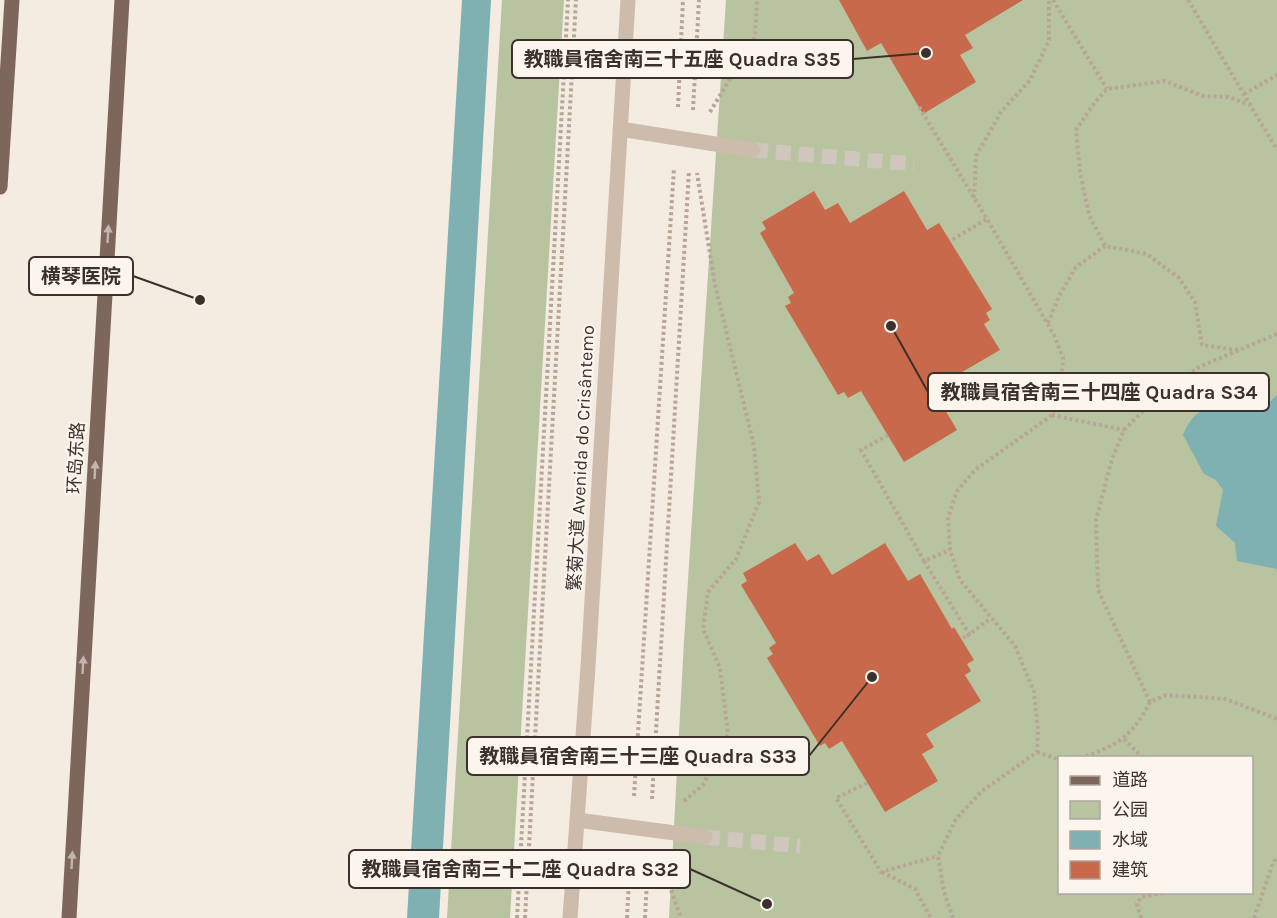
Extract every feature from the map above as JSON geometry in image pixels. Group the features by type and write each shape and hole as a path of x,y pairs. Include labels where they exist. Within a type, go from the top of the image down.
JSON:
{"main road":[{"path":"0,187 12,0"},
{"name":"环岛东路","path":"69,918 122,0"}],"street":[{"name":"繁菊大道 Avenida do Crisântemo","path":"570,918 588,667 628,0"},
{"path":"620,129 753,150"},
{"path":"577,820 705,837"}],"path":[{"path":"518,918 568,0"},
{"path":"525,918 576,0"},
{"path":"645,918 683,139 683,0"},
{"path":"627,918 683,139 699,0"},
{"path":"683,139 728,84 755,37 757,0"},
{"path":"1051,0 1107,88"},
{"path":"974,198 976,156 1001,112 1030,80 1049,40 1051,0"},
{"path":"1188,0 1277,150"},
{"path":"1244,94 1277,75"},
{"path":"1105,246 1089,215 1080,172 1076,130 1107,88 1165,81 1203,96 1228,97 1251,105"},
{"path":"919,107 1048,324 1063,358 1060,391 1053,415 975,470 957,491 948,517 950,550 960,580 1015,645 1034,692 1038,730 1037,752"},
{"path":"650,831 703,785 728,734 720,668 703,629 708,592 736,559 759,502 754,446 683,139"},
{"path":"950,242 987,219"},
{"path":"1048,324 1059,296 1076,267 1105,246 1147,254 1179,278 1195,302 1202,345 1238,350 1277,334"},
{"path":"1150,702 1098,590 1096,520 1112,459 1124,430 1159,395 1199,367 1277,334"},
{"path":"1053,415 1124,430"},
{"path":"888,435 861,450 924,561 969,634"},
{"path":"924,561 950,550"},
{"path":"961,639 991,618"},
{"path":"1086,756 1102,751 1124,739 1150,702 1166,695 1226,699 1277,719"},
{"path":"1124,739 1141,756"},
{"path":"1037,752 1058,760"},
{"path":"953,918 944,892 938,856 956,819 982,791 1037,752"},
{"path":"867,783 836,798 881,872 915,889 931,918"},
{"path":"650,831 681,918"},
{"path":"881,872 938,856"},
{"path":"1254,918 1277,857"},
{"path":"1141,918 1137,904 1141,897 1158,894"}],"green space":[{"path":"502,0 564,0 510,918 447,918"},
{"path":"726,0 1277,0 1277,918 669,918 684,641"}],"water":[{"path":"462,0 491,0 439,918 407,918"},
{"path":"1277,395 1277,569 1237,561 1235,543 1216,526 1223,490 1216,480 1204,474 1183,435 1195,416 1208,409 1259,410"}],"building":[{"path":"839,0 1023,0 965,35 973,48 960,55 976,82 923,114 881,43 867,51"},
{"path":"814,191 825,210 838,203 850,223 904,191 927,230 939,223 992,309 986,313 990,320 984,324 1000,350 945,382 953,396 941,403 957,430 904,462 861,391 848,398 844,392 838,395 785,306 791,303 788,297 794,293 760,233 766,229 762,222"},
{"path":"795,543 807,561 819,554 832,575 885,543 908,581 920,574 952,629 954,627 974,660 967,664 971,671 965,675 981,701 926,734 934,747 922,754 938,781 885,812 842,741 829,749 825,743 820,746 767,658 773,654 769,648 776,643 741,585 747,581 743,573"}],"tunnel":[{"path":"753,150 914,164"},
{"path":"705,837 800,846"}],"place":[{"name":"教職員宿舍南三十五座 Quadra S35","path":"926,53"},
{"name":"横琴医院","path":"200,300"},
{"name":"教職員宿舍南三十四座 Quadra S34","path":"891,326"},
{"name":"教職員宿舍南三十三座 Quadra S33","path":"872,677"},
{"name":"教職員宿舍南三十二座 Quadra S32","path":"767,904"}]}
